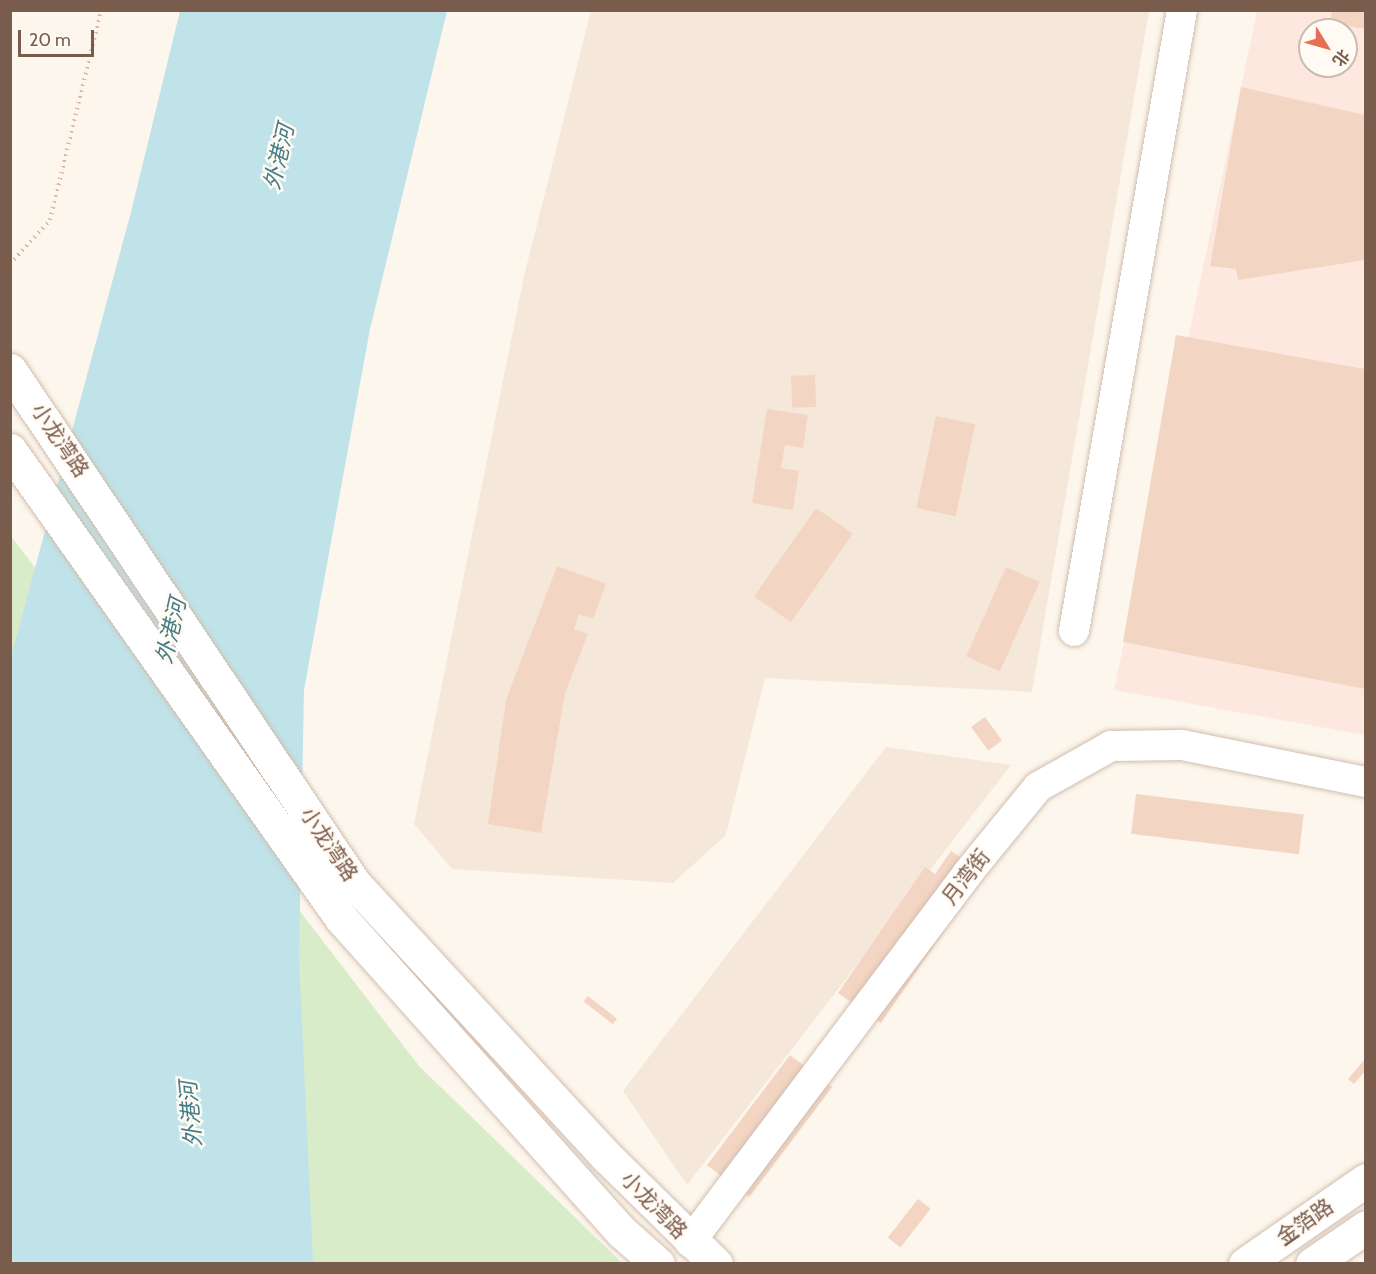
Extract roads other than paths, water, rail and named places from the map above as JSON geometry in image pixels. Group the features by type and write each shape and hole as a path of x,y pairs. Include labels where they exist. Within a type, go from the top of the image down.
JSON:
{"main road":[{"name":"小龙湾路","path":"10,370 354,883 690,1242 716,1263"},
{"name":"小龙湾路","path":"10,450 340,918 621,1232 658,1263"},
{"name":"金箔路","path":"1245,1263 1365,1180"},
{"name":"金箔路","path":"1312,1263 1365,1227"}],"street":[{"path":"1074,631 1182,10"},
{"name":"月湾街","path":"690,1242 967,874 1038,787 1111,746 1182,745 1365,782"}],"water":[{"name":"外港河","path":"180,11 447,11 370,329 304,690 299,958 313,1263 16,1264 11,1259 11,657 131,212"}]}
